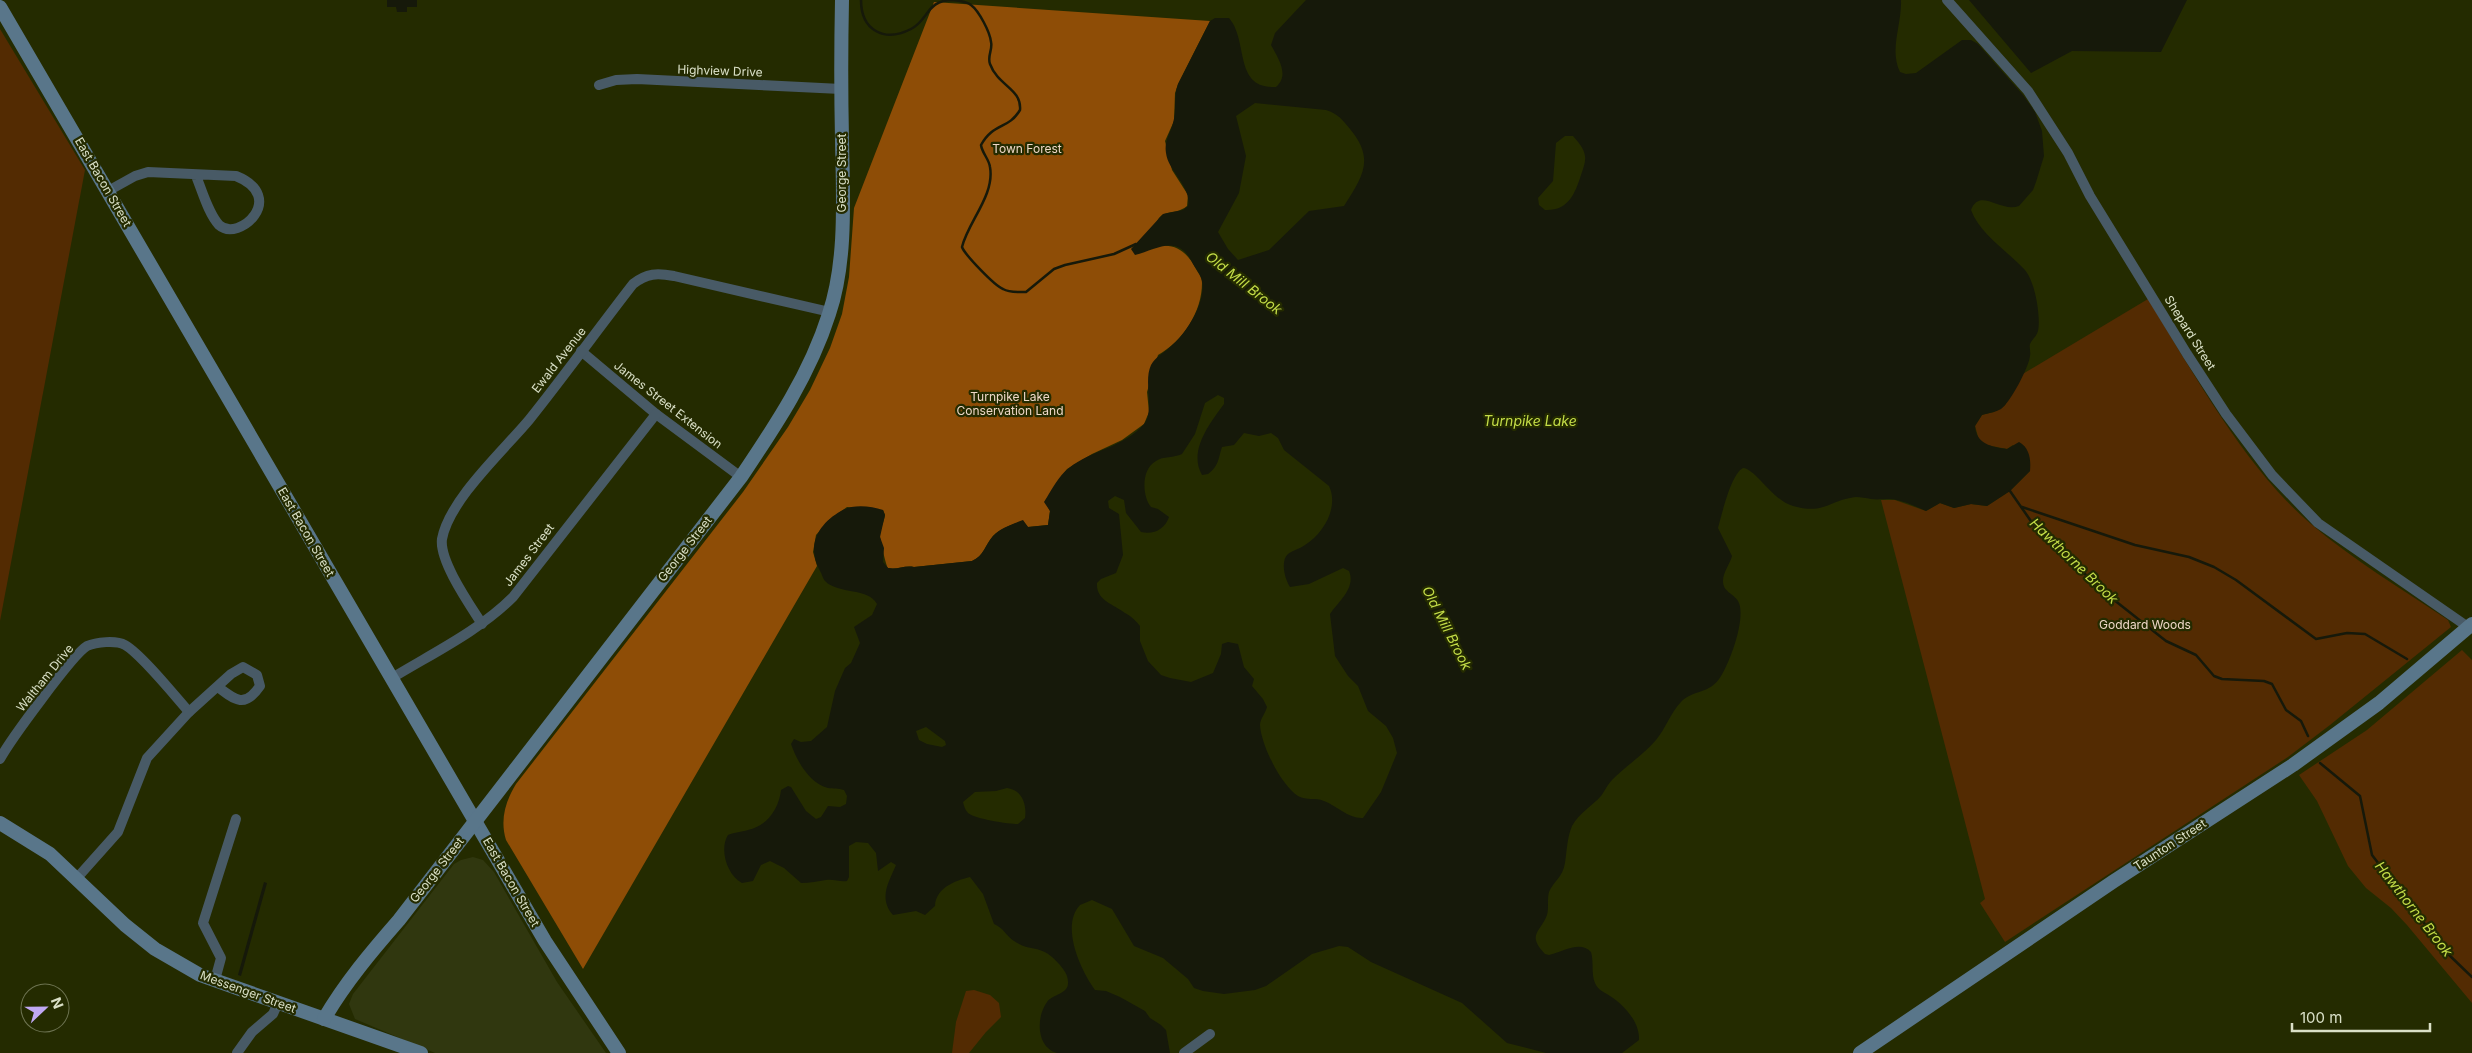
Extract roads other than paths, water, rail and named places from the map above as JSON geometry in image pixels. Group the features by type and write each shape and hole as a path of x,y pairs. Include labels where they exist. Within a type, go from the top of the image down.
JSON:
{"main road":[{"name":"George Street","path":"324,1020 356,970 399,920 741,477 781,418 799,386 818,346 830,312 841,245 843,202 842,0"},
{"name":"East Bacon Street","path":"0,7 572,984 619,1053"},
{"name":"Taunton Street","path":"1860,1053 2114,881 2294,764 2380,703 2470,626"},
{"name":"Messenger Street","path":"0,823 50,854 125,925 156,949 200,975 421,1053"}],"street":[{"name":"Shepard Street","path":"1947,0 2028,91 2068,153 2090,196 2187,354 2226,414 2272,475 2318,523 2470,626"},
{"name":"Highview Drive","path":"599,85 616,80 637,79 841,90"},
{"path":"108,191 135,176 148,172 196,176 236,176 248,181 258,192 260,203 256,216 247,223 232,229 221,226 214,217 196,176"},
{"name":"Ewald Avenue","path":"482,624 458,585 444,553 442,540 450,516 633,284 644,275 658,273 830,312"},
{"name":"James Street Extension","path":"582,351 656,414 741,477"},
{"name":"James Street","path":"392,678 482,624 513,597 656,414"},
{"name":"Waltham Drive","path":"0,759 42,700 87,646 105,642 124,645 142,661 189,712"},
{"path":"77,878 118,832 148,758 189,712 218,687"},
{"path":"214,980 221,958 204,923 236,819"},
{"path":"237,1053 252,1032 273,1014 278,1003"},
{"path":"1184,1053 1210,1034"}],"water":[{"path":"387,0 417,0 417,7 407,7 407,12 397,12 396,7 387,7"},
{"name":"Turnpike Lake","path":"1306,0 1901,0 1896,46 1897,64 1900,72 1906,74 1916,73 1962,40 1971,40 1978,44 2023,95 2035,112 2042,131 2044,156 2033,190 2019,206 2005,206 1985,200 1975,204 1971,210 1975,219 1994,242 2028,274 2034,290 2039,317 2038,331 2030,344 2029,361 2023,376 2001,409 1982,415 1975,426 1976,432 1982,441 1991,446 2007,449 2019,442 2029,455 2030,471 2010,491 1987,506 1971,504 1954,508 1940,503 1926,511 1908,503 1895,500 1858,497 1813,509 1793,506 1779,498 1753,474 1743,468 1731,486 1718,528 1732,556 1724,574 1723,585 1738,601 1740,608 1739,628 1725,669 1717,682 1712,686 1691,695 1681,702 1656,740 1612,780 1601,796 1582,813 1572,826 1564,868 1549,892 1547,915 1537,933 1536,942 1545,954 1549,955 1577,947 1582,947 1591,952 1593,976 1596,985 1626,1009 1639,1033 1639,1040 1622,1053 1546,1053 1507,1043 1462,1003 1371,962 1348,947 1339,946 1312,954 1266,986 1255,990 1224,994 1203,991 1194,988 1188,979 1163,958 1134,946 1112,909 1092,900 1080,905 1074,914 1072,924 1075,948 1084,972 1095,990 1106,991 1120,997 1145,1011 1150,1018 1161,1025 1166,1030 1170,1053 1057,1053 1045,1045 1040,1031 1040,1023 1043,1008 1047,1002 1068,986 1066,973 1047,953 1021,945 994,924 983,894 970,877 952,883 942,890 935,906 925,915 916,911 893,915 886,902 886,890 896,865 891,862 878,871 876,853 868,843 856,842 849,846 849,877 847,881 829,880 801,883 784,868 770,861 761,865 753,881 742,883 732,874 726,861 724,847 728,835 755,828 766,821 778,804 781,790 788,786 791,787 806,811 816,819 821,817 828,806 840,807 846,804 847,796 844,790 828,788 815,781 800,764 791,744 794,739 801,742 811,741 827,727 835,691 845,668 851,663 860,643 854,627 872,615 877,604 867,595 838,588 824,580 816,562 814,544 826,522 841,511 851,507 883,510 885,515 880,537 884,548 883,562 888,568 972,561 982,553 993,536 1007,526 1023,520 1028,527 1048,525 1050,511 1044,502 1065,471 1087,457 1127,438 1144,424 1149,412 1148,380 1151,365 1157,357 1176,341 1188,326 1198,308 1202,290 1200,274 1187,254 1181,249 1167,246 1135,255 1131,249 1163,214 1183,210 1188,206 1187,192 1171,166 1166,153 1167,141 1174,118 1178,84 1210,21 1215,18 1229,18 1235,28 1244,62 1253,80 1262,86 1276,87 1282,77 1282,72 1271,45 1275,33","holes":["1255,103 1326,110 1340,117 1350,129 1358,140 1364,159 1364,168 1361,176 1344,206 1309,211 1269,250 1238,260 1228,249 1218,232 1239,193 1246,156 1236,116","1565,136 1573,136 1583,150 1585,163 1576,189 1569,200 1559,208 1545,210 1539,205 1538,198 1553,181 1556,143","1218,395 1224,398 1224,404 1207,428 1199,447 1198,466 1202,475 1208,474 1214,468 1218,462 1222,447 1234,445 1244,433 1259,436 1271,433 1278,438 1284,450 1329,486 1332,494 1331,511 1324,527 1312,540 1288,554 1284,561 1284,570 1290,587 1309,584 1343,568 1349,571 1351,577 1348,589 1330,614 1335,656 1348,676 1358,686 1368,711 1386,726 1393,738 1397,753 1381,792 1363,818 1348,814 1321,800 1298,796 1285,783 1273,764 1261,733 1260,723 1267,707 1252,686 1254,679 1244,667 1238,644 1228,642 1222,644 1221,654 1213,673 1191,682 1161,675 1148,661 1140,641 1140,626 1135,620 1106,601 1097,589 1097,583 1101,579 1116,573 1123,555 1119,514 1109,508 1108,501 1115,496 1124,500 1126,513 1141,532 1155,532 1165,525 1169,517 1158,509 1151,507 1148,502 1144,483 1145,476 1151,465 1156,461 1182,454 1195,434 1205,403","926,727 945,741 946,745 942,747 919,740 916,731","1012,789 1022,798 1025,818 1018,824 1013,824 992,821 968,813 963,802 975,792"]},
{"path":"1969,0 2187,0 2161,52 2072,51 2031,73"},
{"path":"264,882 267,883 241,976 238,975"}],"waterway":[{"name":"Old Mill Brook","path":"861,0 865,19 870,26 883,34 892,35 911,29 938,3 953,0 971,5 981,17 986,27 991,45 990,64 998,78 1017,97 1020,103 1020,110 1011,121 991,133 981,145 990,167 989,188 962,247 974,263 999,287 1014,292 1026,292 1054,269 1114,254 1136,244"},
{"name":"Hawthorne Brook","path":"2010,491 2035,527 2104,592 2166,641 2196,655 2214,676 2222,679 2264,681 2272,684 2286,710 2301,721 2308,736"},
{"path":"2022,507 2135,545 2189,557 2214,567 2236,580 2316,639 2347,633 2365,634 2407,659"},
{"name":"Hawthorne Brook","path":"2320,763 2360,796 2372,855 2447,953 2472,977"}],"park label":[{"name":"Town Forest","path":"1027,149"},
{"name":"Turnpike Lake Conservation Land","path":"1010,404"},
{"name":"Goddard Woods","path":"2145,625"}]}
